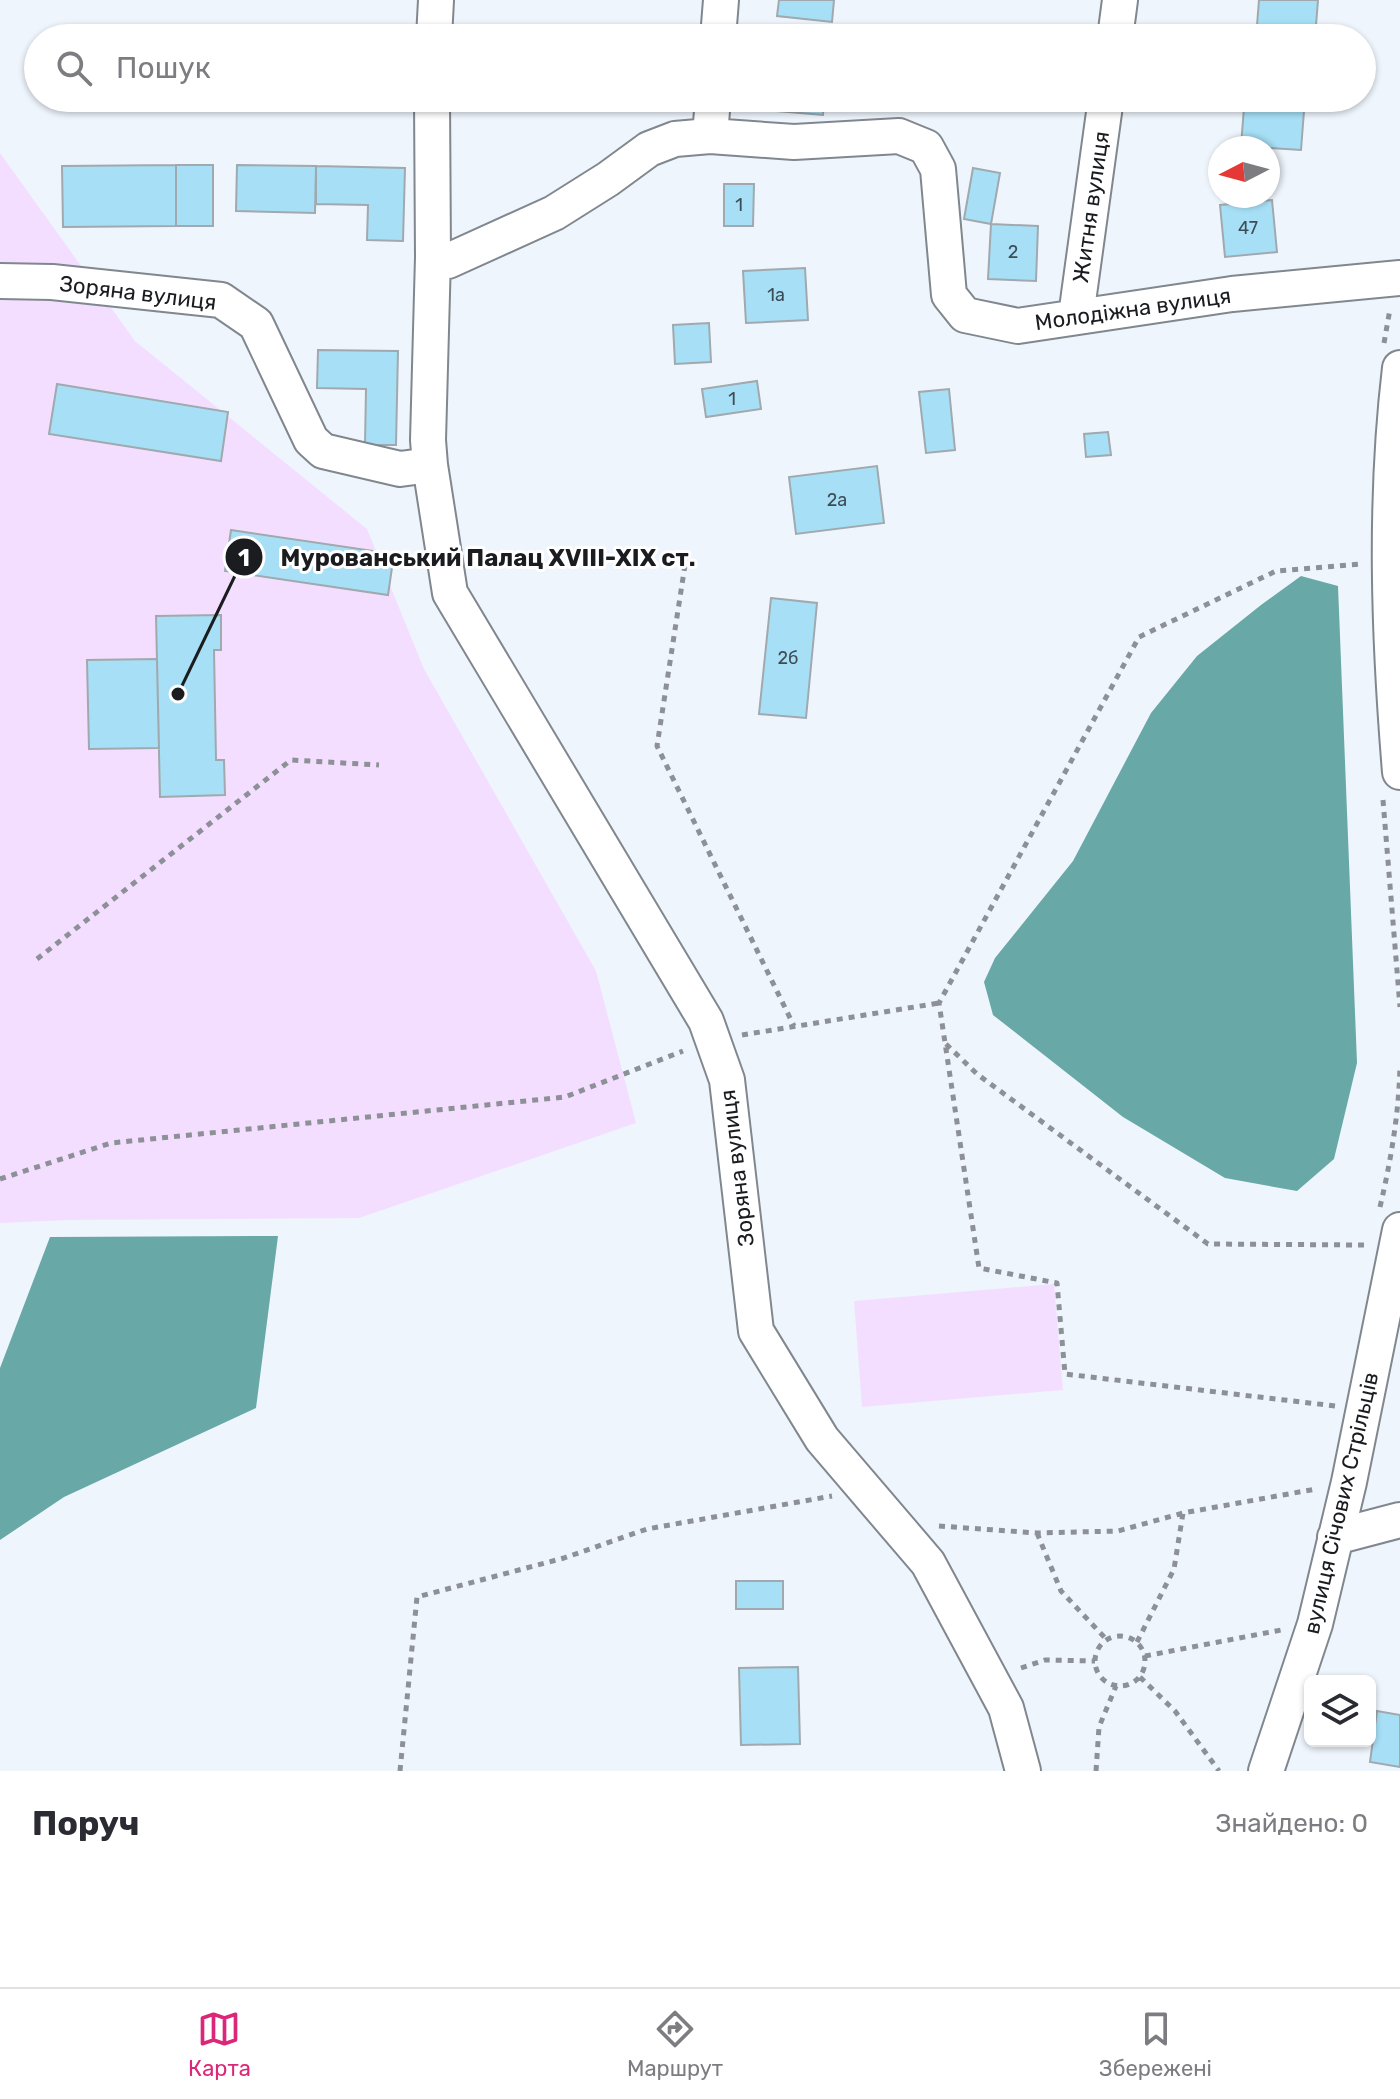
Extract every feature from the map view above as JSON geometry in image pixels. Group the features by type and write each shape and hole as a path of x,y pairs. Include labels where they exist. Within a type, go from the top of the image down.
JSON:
{"street":[{"path":"435,24 436,0"},
{"path":"719,24 721,0"},
{"path":"1117,24 1120,0"},
{"name":"Зоряна вулиця","path":"432,112 433,257 428,440 450,593 706,1021 727,1080 756,1331 822,1439 928,1563 1006,1708 1023,1771"},
{"path":"433,257 448,261 554,213 649,149 675,139 710,136 712,112"},
{"name":"Житня вулиця","path":"1076,316 1104,112"},
{"name":"Молодіжна вулиця","path":"710,136 794,142 899,136 926,147 938,169 949,295 965,315 1018,326 1232,294 1400,278"},
{"name":"Зоряна вулиця","path":"0,281 52,282 221,300 256,324 311,440 323,451 400,469 430,465"},
{"path":"1400,368 1391,470 1389,562 1391,649 1400,772"},
{"name":"вулиця Січових Стрільців","path":"1266,1771 1315,1624 1349,1482 1398,1238"},
{"path":"1335,1537 1400,1520"}],"path":[{"path":"1364,1409 1065,1374 1057,1283 979,1268 939,1003 1139,637 1276,571 1389,562"},
{"path":"685,565 657,746 794,1026"},
{"path":"37,959 291,760 379,765"},
{"path":"0,1179 111,1143 565,1097 713,1039 939,1003"},
{"path":"945,1043 977,1074 1208,1244 1398,1238"},
{"path":"894,1523 1037,1533 1118,1531 1183,1513 1349,1482"},
{"path":"400,1771 417,1597 564,1558 647,1529 866,1490"},
{"path":"1137,1642 1174,1569 1183,1513"},
{"path":"1037,1533 1061,1591 1107,1640"},
{"path":"1145,1656 1315,1624"},
{"path":"1123,1636 1137,1642 1145,1656 1146,1664 1140,1677 1129,1685 1109,1684 1099,1674 1095,1661 1100,1645 1107,1640 1123,1636"},
{"path":"990,1679 1045,1660 1095,1661"},
{"path":"1140,1677 1175,1711 1219,1771"},
{"path":"1096,1771 1099,1727 1116,1686"}],"shaded area":[{"path":"0,153 135,341 367,529 424,669 596,971 636,1123 359,1218 0,1223"},
{"path":"1301,576 1338,586 1357,1063 1334,1159 1297,1191 1225,1178 1123,1117 993,1015 984,982 995,958 1073,861 1151,713 1197,656"},
{"path":"278,1236 256,1408 64,1497 0,1540 0,1368 50,1237"},
{"path":"1054,1284 1063,1390 862,1407 854,1301"}],"building":[{"path":"779,0 834,0 832,22 777,16"},
{"path":"1259,0 1318,0 1316,24 1257,24"},
{"path":"788,112 823,112 823,115"},
{"path":"1244,112 1304,112 1301,150 1280,149 1280,136 1242,136"},
{"path":"176,165 176,226 63,227 62,166"},
{"path":"176,165 213,165 213,226 176,226"},
{"path":"237,165 316,166 315,213 236,211"},
{"path":"316,166 405,168 403,241 367,240 368,205 316,204"},
{"path":"973,168 1000,173 991,224 964,219"},
{"path":"724,184 754,184 753,226 724,226"},
{"path":"1220,208 1273,208 1277,252 1225,257"},
{"path":"991,224 1038,226 1036,281 988,279"},
{"path":"805,268 808,320 746,323 743,271"},
{"path":"709,323 711,362 675,364 673,325"},
{"path":"318,350 398,351 396,445 365,445 366,389 317,388"},
{"path":"757,381 761,409 706,417 702,389"},
{"path":"57,384 228,412 221,461 49,434"},
{"path":"949,389 955,450 926,453 919,392"},
{"path":"1108,432 1111,455 1086,457 1084,434"},
{"path":"877,466 884,523 796,534 789,477"},
{"path":"231,530 394,554 388,595 225,571"},
{"path":"771,598 817,603 806,718 759,714"},
{"path":"221,615 221,650 214,650 216,760 224,760 225,795 160,797 156,616"},
{"path":"157,659 159,748 89,749 87,660"},
{"path":"736,1581 783,1581 783,1609 736,1609"},
{"path":"798,1667 800,1744 741,1745 739,1668"},
{"path":"1377,1711 1400,1715 1400,1767 1370,1762 1372,1747 1376,1747"}],"place":[{"name":"Мурованський Палац XVIII-XIX ст.","path":"178,694"}]}
